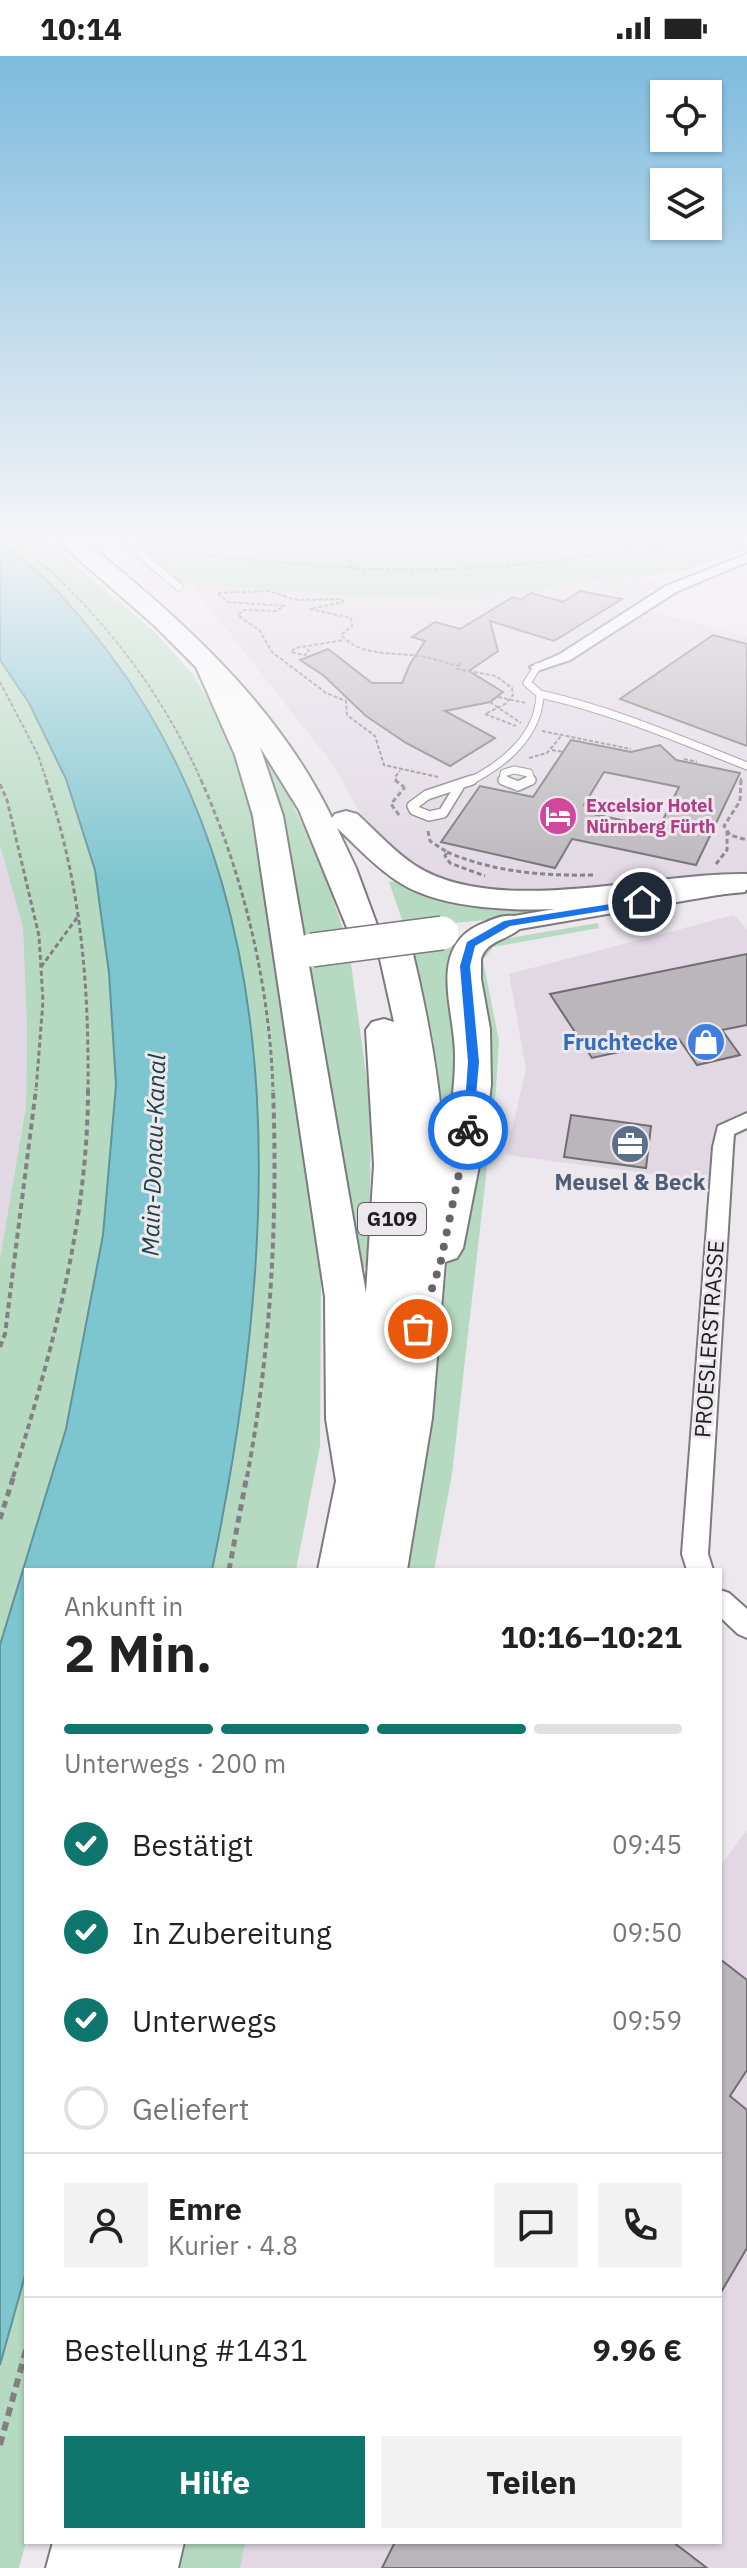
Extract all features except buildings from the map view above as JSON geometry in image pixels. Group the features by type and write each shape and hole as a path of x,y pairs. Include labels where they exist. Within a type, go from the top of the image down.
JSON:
{"highway":[{"name":"G109","path":"202,653 261,723 300,783 379,942 414,1035 423,1121 424,1242 418,1329 404,1444 383,1568"},
{"name":"G109","path":"213,653 275,711 313,763 346,820 374,886 390,1079 393,1209 386,1306 360,1484 342,1568"},
{"path":"206,660 259,774 300,951 346,1297 348,1419 360,1484"},
{"path":"346,820 403,872 430,886 467,896 545,900 746,883"},
{"path":"300,951 508,924"},
{"path":"418,1329 440,1265 469,1123 474,1062 466,953 475,941 508,924"},
{"path":"82,2568 88,2544"},
{"path":"142,2568 148,2544"}],"main road":[{"path":"508,924 746,883"}],"street":[{"path":"537,667 571,653"},
{"name":"PROESLERSTRASSE","path":"699,1568 695,1554 723,1147 725,1131 747,1120"},
{"path":"722,1603 747,1626"}],"lane":[{"path":"537,667 527,683 540,694 585,704 635,721 667,737 700,745 747,766"},
{"path":"459,787 447,808 438,815 416,812 412,806 422,797 459,787 491,766 532,729 541,707 540,694"},
{"path":"491,766 505,772"}],"path":[{"path":"125,653 166,710 195,768 229,858 260,975 273,1077 273,1220 262,1376 229,1568"},
{"path":"274,653 326,693 346,701 347,715 379,742 384,765 402,770 417,768 448,779"},
{"path":"293,653 297,655"},
{"path":"285,661 307,653"},
{"path":"398,653 459,664 457,669 488,674 511,685 514,692 511,700 499,707 485,714 530,729 499,707 490,702"},
{"path":"483,680 488,674"},
{"path":"0,682 17,708 63,831 87,956 90,1051 78,1203 51,1349 0,1519"},
{"path":"498,697 541,707"},
{"path":"512,737 520,727"},
{"path":"532,729 631,749"},
{"path":"552,750 563,752"},
{"path":"684,759 709,765"},
{"path":"402,770 395,777 405,787 391,804 404,818"},
{"path":"735,770 743,772 740,801 724,826 734,838 747,840"},
{"path":"0,784 7,800 39,936 41,967 40,1056 5,1334 0,1347"},
{"path":"438,815 427,834 436,847 462,860 508,871 602,875"},
{"path":"709,868 722,861 727,850 727,831"},
{"path":"447,852 445,856 450,863"},
{"path":"41,967 79,915"},
{"path":"0,2445 24,2357"}],"shaded area":[{"path":"245,653 747,653 747,872 707,879 532,892 512,897 425,879 369,829 334,766"},
{"path":"0,845 23,928 27,1032 26,1105 0,1258"},
{"path":"734,915 747,930 747,1131 736,1137 729,1184 506,1155 526,1069 509,974"},
{"path":"747,1830 747,2568 239,2568 245,2544 722,2544 722,1863"}],"green space":[{"path":"109,653 174,653 192,674 234,742 259,837 305,1118 321,1279 320,1446 296,1568 212,1568 233,1455 249,1337 258,1217 257,1096 244,978 216,864 172,754"},
{"path":"0,660 29,703 66,779 95,870 109,973 116,1085 103,1235 66,1429 0,1645 0,1258 26,1106 27,1032 23,928 0,845"},
{"path":"266,754 310,842 345,935 303,938 257,756"},
{"path":"402,880 591,904 495,919 405,928 389,882"},
{"path":"598,923 599,928 493,947 483,960 499,1041 452,1474 434,1568 408,1568 439,1342 472,959 491,941"},
{"path":"455,941 463,992 450,1129 440,1123 432,1044 409,946"},
{"path":"350,956 371,1111 369,1268 353,1266 307,965"},
{"path":"24,2279 25,2544 19,2568 0,2568 0,2365"},
{"path":"186,2544 245,2544 240,2568 180,2568"}],"water":[{"name":"Main-Donau-Kanal","path":"0,653 109,653 172,754 216,864 244,978 257,1096 258,1217 249,1337 233,1455 212,1568 24,1568 24,2279 0,2365 0,1645 66,1429 103,1235 116,1085 109,973 95,870 66,779 29,703 0,660"}],"way so far":[{"path":"418,1329 440,1265 468,1130"}],"place":[{"name":"Excelsior Hotel Nürnberg Fürth","path":"558,816"},
{"name":"Fruchtecke","path":"706,1042"},
{"name":"Meusel & Beck","path":"630,1144"}],"route":[{"path":"468,1130 474,1062 465,966 466,953 471,945 508,924 642,902"}]}
